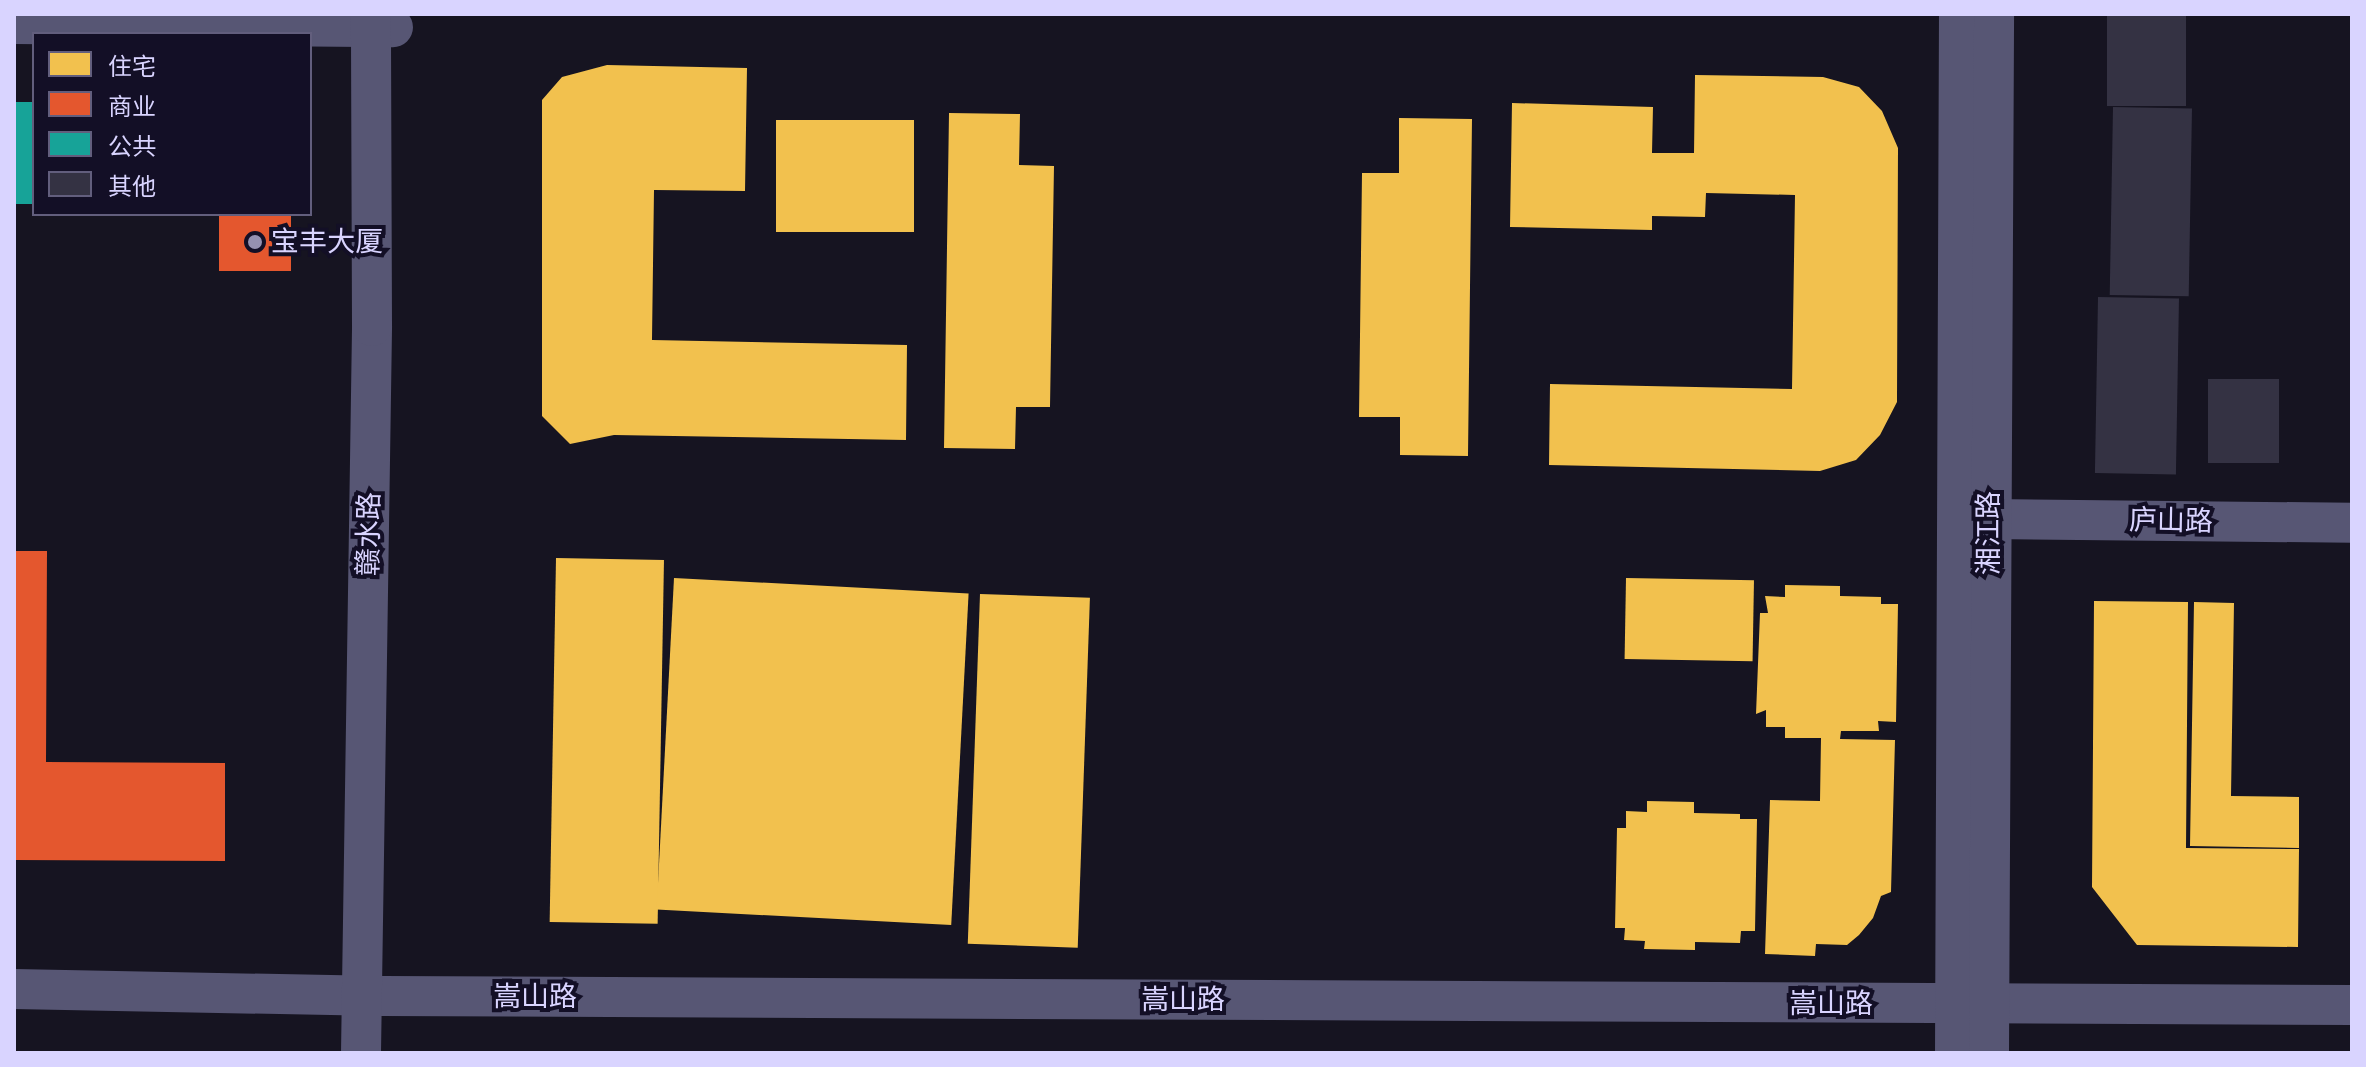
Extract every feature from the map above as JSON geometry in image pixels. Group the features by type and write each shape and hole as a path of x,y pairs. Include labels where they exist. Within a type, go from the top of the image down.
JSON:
{"main road":[{"name":"湘江路","path":"1959,14 1972,1005 1989,1053"},
{"name":"湘江路","path":"1955,1053 1972,1005 1989,519 1994,14"},
{"path":"14,24 382,20"},
{"name":"赣水路","path":"382,20 375,996 388,1053"},
{"name":"庐山路","path":"1989,519 2352,523"},
{"name":"嵩山路","path":"14,989 375,996 2352,1005"},
{"name":"赣水路","path":"361,1053 375,996"}],"building: 住宅":[{"path":"607,65 747,68 745,191 654,190 652,340 907,345 906,440 614,435 570,444 542,416 542,100 562,77"},
{"path":"1695,75 1823,77 1859,87 1882,111 1898,148 1897,402 1880,435 1856,460 1820,471 1549,465 1550,384 1792,389 1795,195 1706,193 1705,217 1652,216 1652,230 1510,227 1512,103 1653,107 1652,153 1694,153"},
{"path":"949,113 1020,114 1019,165 1054,166 1050,407 1016,407 1015,449 944,448"},
{"path":"1399,118 1472,119 1468,456 1400,455 1400,417 1359,417 1362,173 1399,173"},
{"path":"776,120 914,120 914,232 776,232"},
{"path":"556,558 664,560 658,924 550,922"},
{"path":"674,578 969,593 951,925 657,910"},
{"path":"1626,578 1754,580 1753,661 1625,659"},
{"path":"1785,585 1840,586 1840,596 1881,597 1881,604 1898,604 1896,722 1878,721 1879,731 1841,731 1840,739 1895,740 1891,892 1881,896 1873,918 1859,935 1847,945 1816,944 1815,956 1765,954 1770,800 1820,801 1821,738 1785,738 1785,727 1766,727 1766,710 1756,714 1760,613 1768,613 1765,596 1785,597"},
{"path":"980,594 1090,598 1078,948 968,944"},
{"path":"2094,601 2188,602 2186,848 2299,849 2298,947 2137,945 2092,887"},
{"path":"2194,602 2234,603 2231,796 2299,797 2299,848 2190,846"},
{"path":"1647,801 1694,802 1694,813 1740,814 1740,819 1757,819 1755,931 1741,931 1740,943 1695,942 1695,950 1644,949 1645,941 1624,940 1625,928 1615,928 1617,828 1626,828 1626,811 1647,812"}],"building: 商业":[{"name":"宝丰大厦","path":"219,216 291,216 291,271 219,271"},
{"path":"14,551 47,551 46,762 225,763 225,861 14,860"}],"building: 公共":[{"path":"14,102 32,102 32,204 14,204"}],"building: 其他":[{"path":"2107,14 2186,14 2186,106 2107,106"},
{"path":"2113,107 2192,108 2189,296 2110,295"},
{"path":"2098,297 2179,298 2176,474 2095,473"},
{"path":"2208,379 2279,379 2279,463 2208,463"}],"place":[{"name":"宝丰大厦","path":"255,242"}]}
